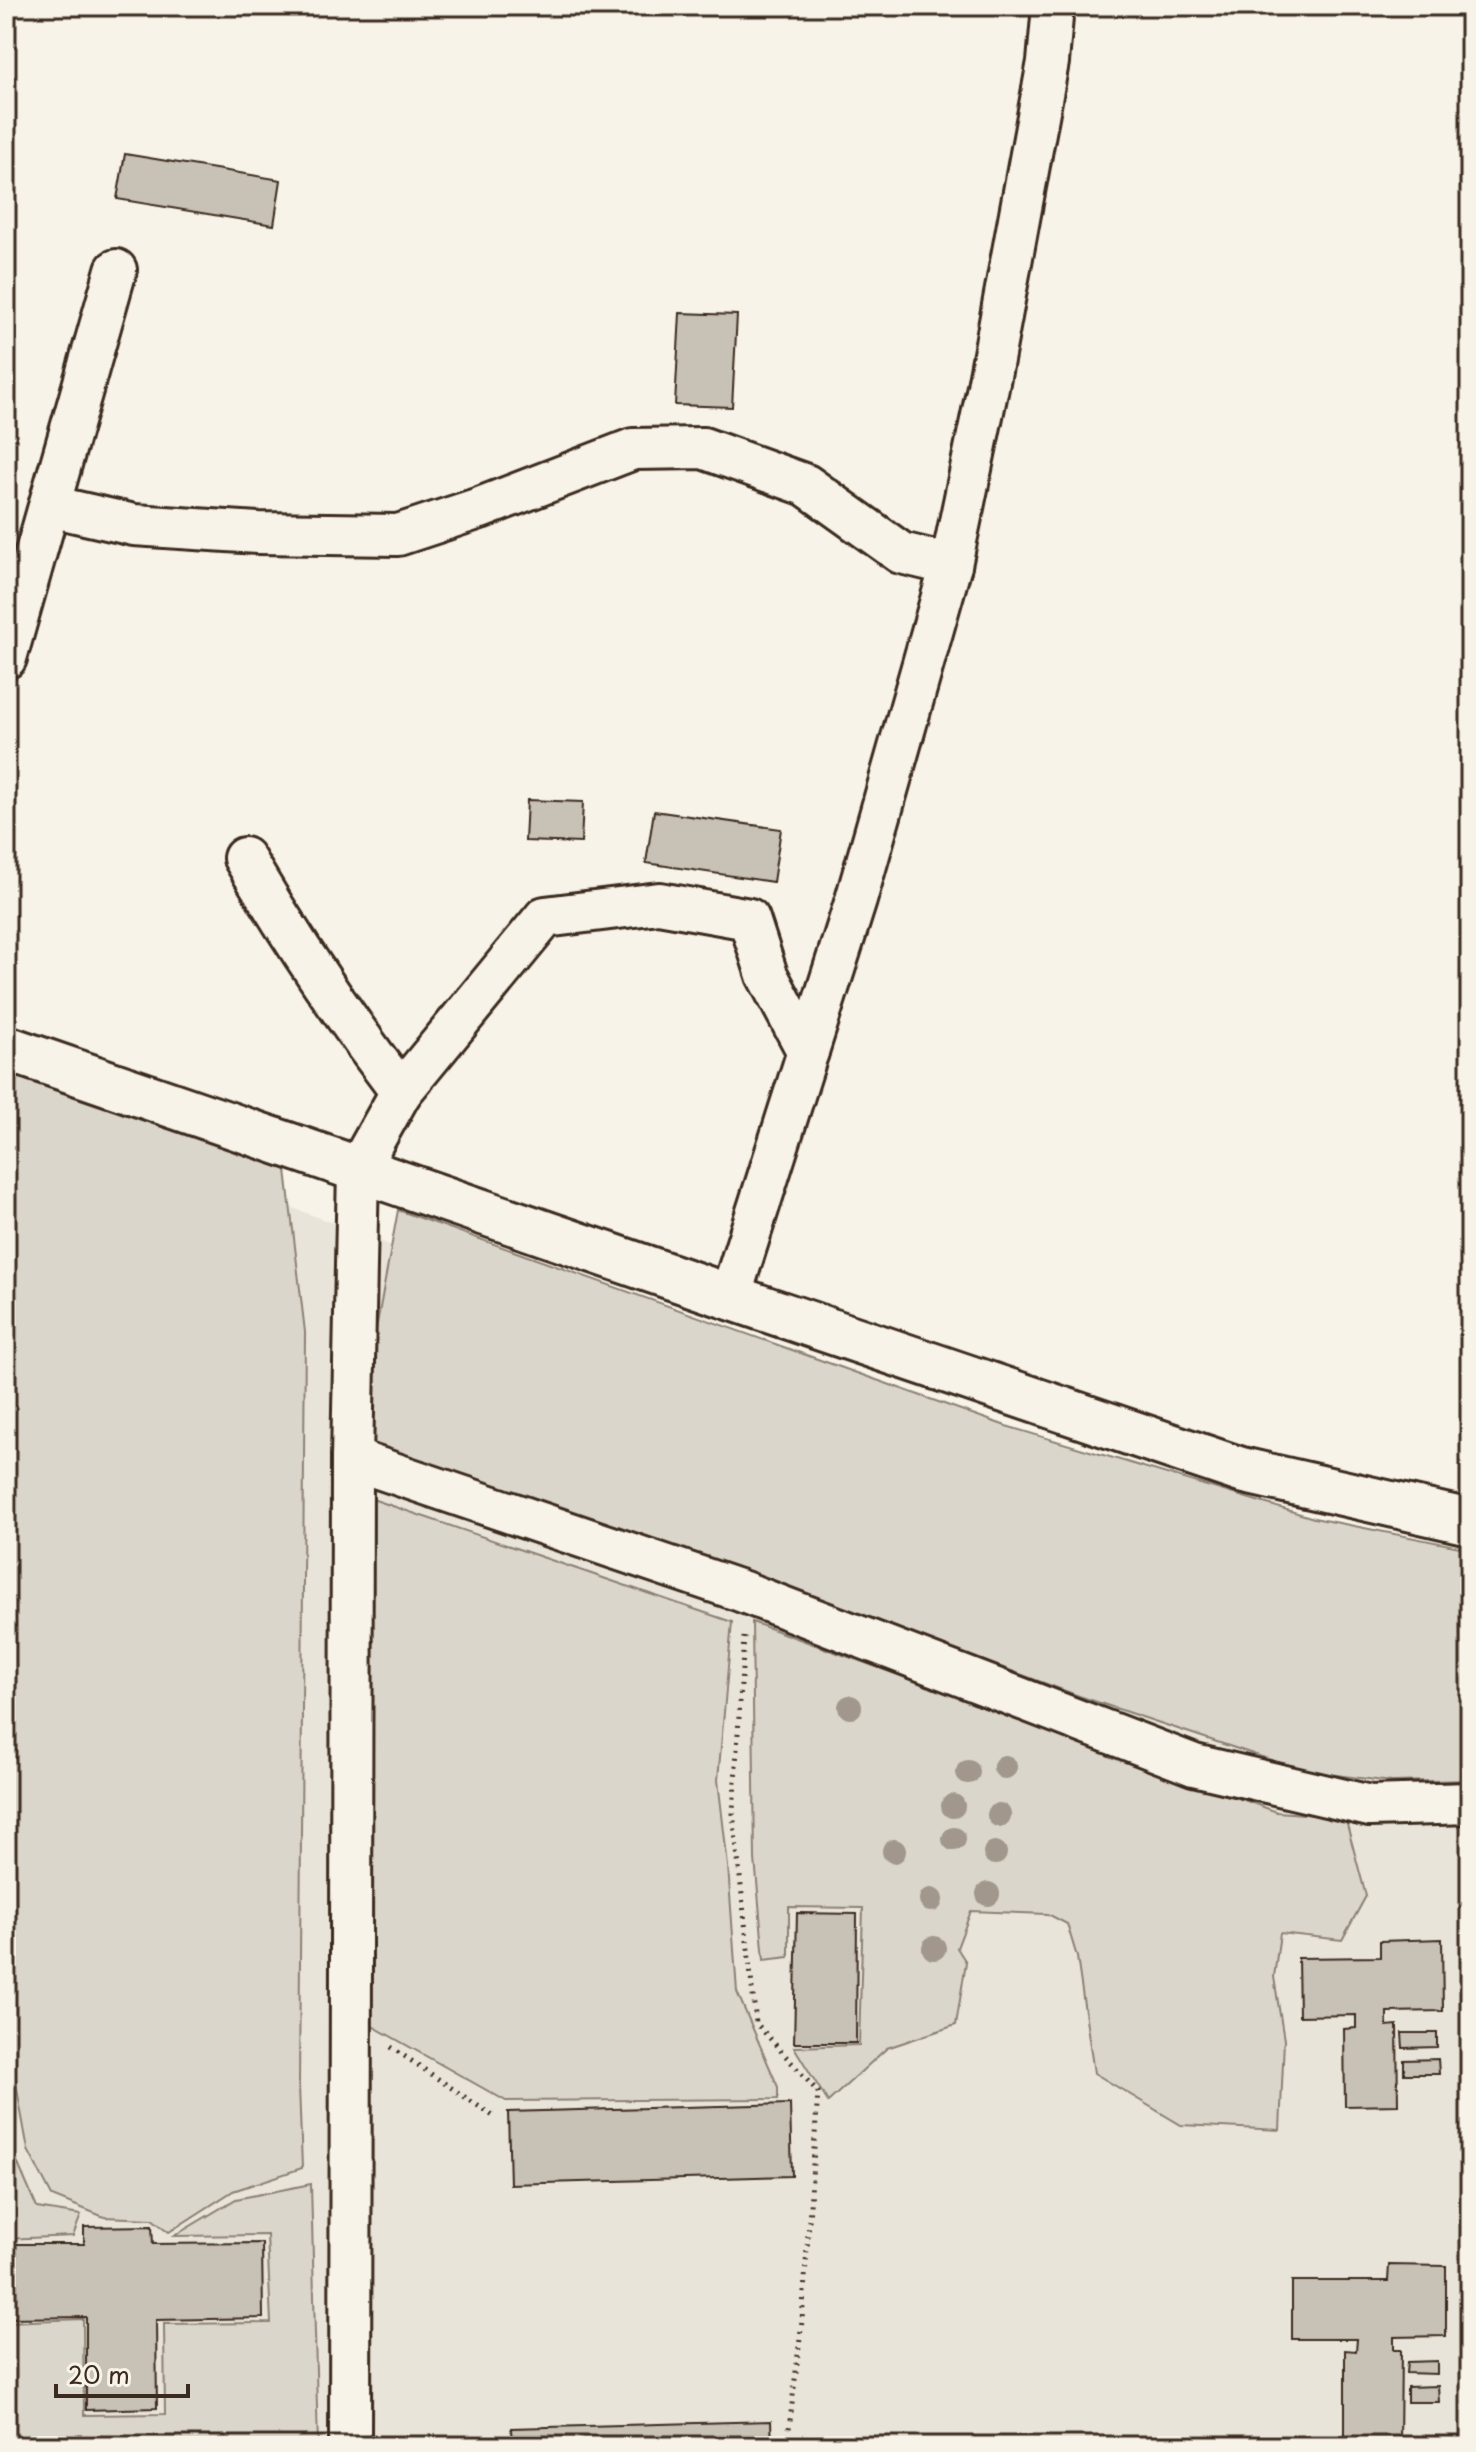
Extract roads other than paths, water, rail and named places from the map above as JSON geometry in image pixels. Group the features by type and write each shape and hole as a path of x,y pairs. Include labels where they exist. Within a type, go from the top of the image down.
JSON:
{"main road":[{"path":"6,1048 1241,1470 1470,1522"}],"street":[{"path":"730,1297 856,900 951,565 991,371 1048,62 1053,6"},
{"path":"6,658 116,270"},
{"path":"50,506 134,525 258,533 398,535 480,508 633,449 703,448 806,485 901,553 951,565"},
{"path":"244,858 336,1005 401,1092"},
{"path":"350,2446 352,1459 358,1169 401,1092 545,917 659,903 749,919 767,975 808,1052"},
{"path":"352,1459 741,1591 1194,1765 1370,1806 1470,1803"}]}
